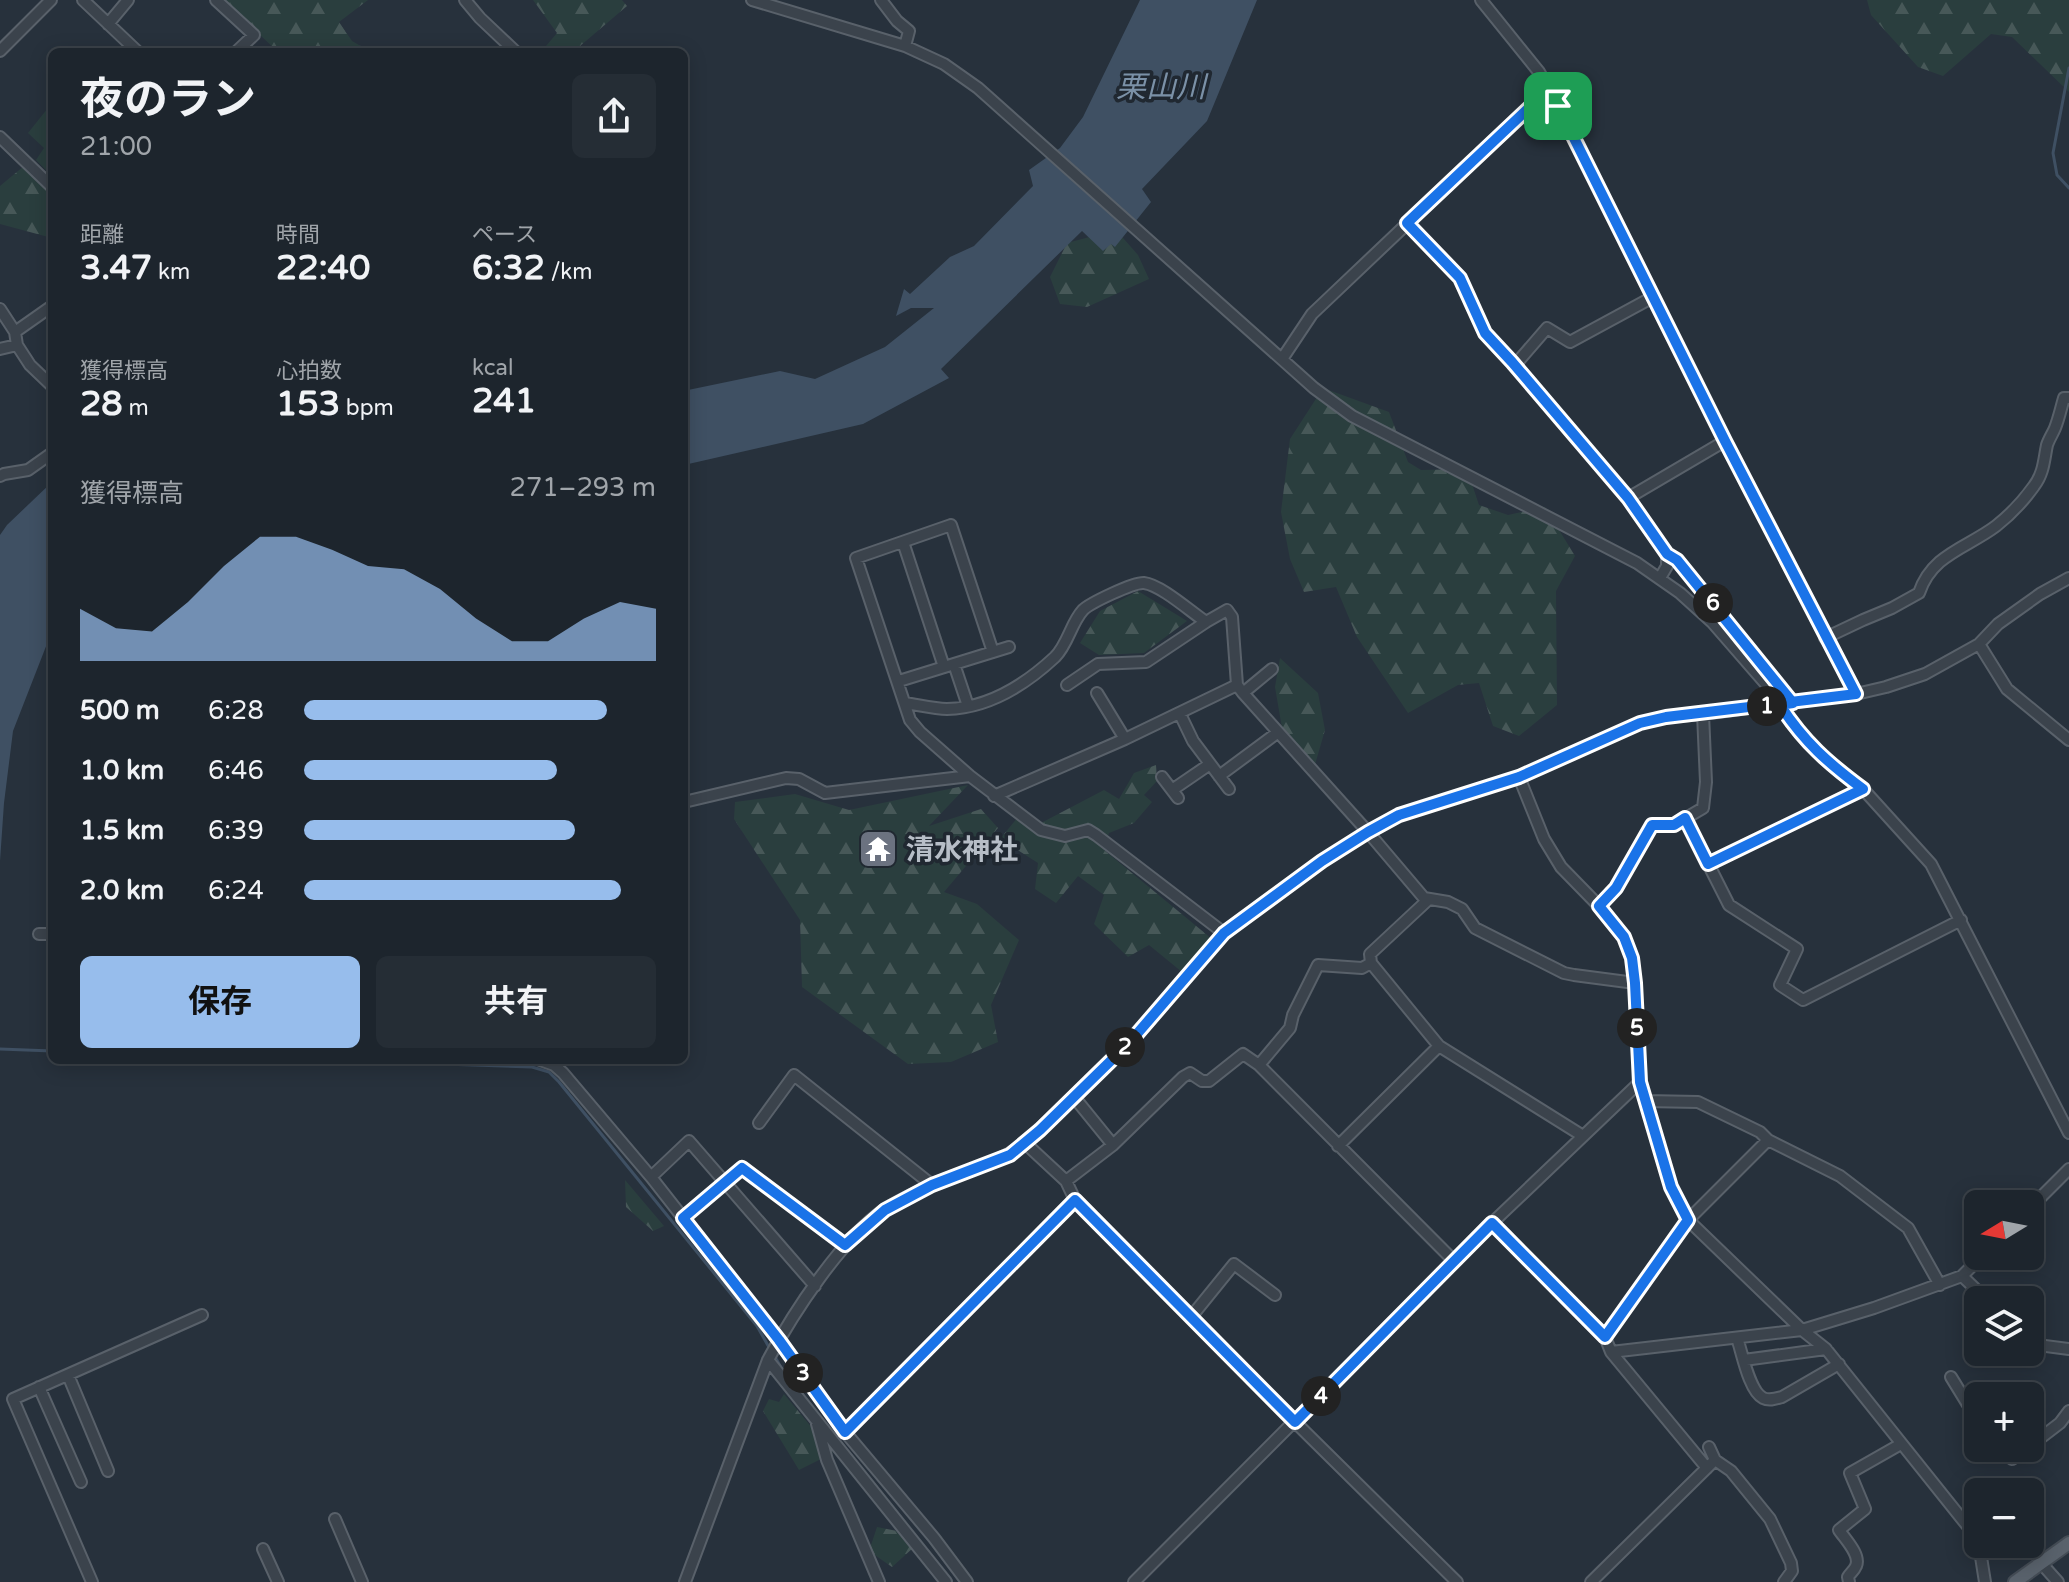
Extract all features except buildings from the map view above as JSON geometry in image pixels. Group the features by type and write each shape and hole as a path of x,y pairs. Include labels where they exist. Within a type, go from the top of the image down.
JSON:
{"main road":[{"path":"2015,1582 2069,1543"}],"street":[{"path":"0,51 51,0"},
{"path":"83,0 134,48"},
{"path":"108,24 128,0"},
{"path":"216,0 254,35 240,48"},
{"path":"465,0 510,48"},
{"path":"752,0 905,46 944,64 978,88 1314,388 1352,416 1637,563 1660,578 1712,622 1765,683 1794,726 1823,758 1863,789 1931,864 2069,1133"},
{"path":"881,0 909,31 905,46"},
{"path":"1481,0 1549,89 1856,694"},
{"path":"1282,359 1312,314 1549,89"},
{"path":"0,137 48,183"},
{"path":"1407,223 1460,278 1485,333 1628,498 1667,554 1677,560 1793,703"},
{"path":"1515,365 1547,328 1570,342 1653,297"},
{"path":"0,309 30,365 48,382"},
{"path":"15,332 48,309"},
{"path":"0,349 17,345"},
{"path":"1825,638 1919,593 1928,574 1950,553 1984,534 2010,513 2037,483 2064,398 2069,398"},
{"path":"1628,498 1725,441"},
{"path":"0,476 28,470 48,456"},
{"path":"993,652 951,525 856,558 910,720 920,732 994,796 1041,830 1065,836 1088,830 1224,933"},
{"path":"903,542 949,666 968,706"},
{"path":"1660,578 1667,566 1667,554"},
{"path":"688,1579 768,1360 845,1245 885,1210 932,1185 1010,1155 1025,1143 1130,1042 1224,933 1322,861 1399,815 1519,777 1640,723 1666,717 1856,694 1925,674 1979,644 1998,624 2029,601 2069,578"},
{"path":"905,703 946,709 968,706 1017,687 1057,655 1084,608 1135,584 1146,583 1160,590 1206,622"},
{"path":"1067,685 1098,664 1146,662 1227,610 1232,617 1240,689 1424,898 1448,902 1462,909 1475,928 1564,973 1635,983"},
{"path":"1979,644 2007,689 2069,740"},
{"path":"899,681 1009,647"},
{"path":"994,796 1240,689 1272,669"},
{"path":"1097,693 1125,739"},
{"path":"1180,714 1193,741 1229,789"},
{"path":"1599,906 1616,888 1652,825 1674,825 1703,808 1706,782 1703,714"},
{"path":"1219,776 1277,733"},
{"path":"1162,777 1175,794 1210,764"},
{"path":"688,801 786,778 799,779 825,793 970,776"},
{"path":"1519,777 1544,839 1561,867 1624,937 1632,958 1635,983 1640,1082 1671,1187 1688,1220 1839,1364 1970,1529 1981,1557 1985,1582"},
{"path":"1708,864 1863,789"},
{"path":"1685,818 1729,905 1797,949 1780,985 1803,1000 1961,920"},
{"path":"1429,899 1370,954 1371,963 1439,1046 1583,1136"},
{"path":"39,934 48,934"},
{"path":"1259,1065 1290,1028 1293,1015 1318,965 1362,968 1371,963"},
{"path":"1338,1146 1439,1046"},
{"path":"1066,1181 1113,1145 1190,1073 1202,1081 1209,1081 1243,1054 1259,1065 1454,1261"},
{"path":"551,1064 563,1073 651,1177 779,1340 845,1432 967,1582"},
{"path":"759,1123 794,1075 932,1185"},
{"path":"1134,1582 1492,1223 1640,1082"},
{"path":"1074,1097 1113,1145"},
{"path":"1645,1101 1698,1102 1840,1176 1908,1228 1940,1285"},
{"path":"1605,1337 1688,1220 1768,1140"},
{"path":"651,1177 689,1141 815,1286"},
{"path":"1025,1143 1066,1181 1075,1200 1457,1582"},
{"path":"683,1218 742,1168 845,1245"},
{"path":"2044,1194 2069,1169"},
{"path":"845,1432 1075,1200"},
{"path":"1492,1223 1605,1337 1611,1352 1711,1464 1731,1471 1770,1519 1791,1563 1792,1571 1784,1582"},
{"path":"1191,1317 1234,1264 1275,1295"},
{"path":"1611,1352 1802,1330 1940,1285 1962,1276 1968,1270"},
{"path":"1962,1276 1972,1286"},
{"path":"92,1582 13,1399 202,1315"},
{"path":"1737,1338 1755,1392 1763,1398 1772,1400 1782,1397 1839,1364"},
{"path":"2044,1346 2069,1349"},
{"path":"1744,1360 1826,1349"},
{"path":"768,1360 946,1582"},
{"path":"68,1375 108,1471"},
{"path":"1951,1377 1964,1398"},
{"path":"39,1387 81,1482"},
{"path":"2044,1438 2065,1427 2069,1411"},
{"path":"816,1419 827,1460 879,1582"},
{"path":"1849,1582 1848,1577 1856,1567 1856,1555 1839,1530 1865,1509 1850,1473 1901,1444"},
{"path":"1709,1447 1711,1464"},
{"path":"1591,1582 1711,1464"},
{"path":"335,1519 362,1582"},
{"path":"263,1549 278,1582"},
{"path":"2041,1563 2058,1582"}],"green space":[{"path":"223,0 368,0 339,22 352,41 364,48 274,48"},
{"path":"533,0 622,0 627,6 578,48 544,48 557,33"},
{"path":"1867,0 2069,0 2069,92 2012,37 1991,34 1943,76 1918,67 1871,15"},
{"path":"48,108 48,172 36,160 44,148 28,133"},
{"path":"24,166 48,191 48,237 0,224 0,186"},
{"path":"1116,230 1138,255 1149,279 1087,307 1060,304 1050,277 1067,243"},
{"path":"1323,388 1389,412 1408,462 1421,470 1467,469 1479,505 1508,515 1545,507 1575,556 1556,591 1557,705 1519,736 1493,726 1479,683 1458,685 1408,713 1357,637 1336,587 1304,592 1290,559 1281,512 1290,439"},
{"path":"1138,591 1187,621 1144,653 1099,655 1080,643 1100,611"},
{"path":"1280,658 1318,693 1325,730 1314,768 1282,728 1275,687"},
{"path":"1156,765 1157,781 1144,795 1152,802 1134,823 1109,833 1104,850 1212,939 1182,972 1149,945 1128,957 1094,924 1104,895 1078,876 1056,903 1035,889 1038,863 1000,839 1018,817 1041,823 1104,790 1119,799 1134,773"},
{"path":"968,785 929,826 981,809 998,828 944,892 977,904 1019,940 991,1005 998,1042 951,1062 908,1064 802,987 800,920 734,819 735,802 795,794 849,810"},
{"path":"625,1180 664,1226 653,1231 626,1207"},
{"path":"784,1394 833,1453 799,1470 763,1411 769,1399 779,1402"},
{"path":"877,1527 897,1531 913,1548 892,1567 869,1551"}],"water":[{"name":"栗山川","path":"1140,0 1257,0 1207,121 1142,189 1151,202 1115,247 1111,244 1103,251 1082,231 941,369 949,378 863,424 688,464 688,390 780,371 815,379 885,347 934,308 911,308 896,316 904,289 910,294 950,257 974,246 1033,186 1029,170 1060,148 1083,117"},
{"path":"48,486 48,641 13,731 0,861 0,535"}],"waterway":[{"path":"2069,68 2053,153 2057,175 2069,188"},
{"path":"0,1049 48,1051"},
{"path":"442,1064 532,1067 549,1072 757,1326 770,1349"},
{"path":"774,1355 783,1371 837,1438"}],"place":[{"name":"清水神社","path":"878,849"}],"route":[{"path":"1558,106 1549,89 1407,223 1460,278 1485,333 1628,498 1667,554 1677,560 1793,703 1780,705 1794,726 1823,758 1863,789 1708,864 1685,818 1674,825 1652,825 1616,888 1599,906 1624,937 1632,958 1640,1082 1659,1153 1671,1187 1688,1220 1605,1337 1492,1223 1295,1422 1075,1200 845,1432 779,1340 683,1218 742,1168 845,1245 885,1210 932,1185 1010,1155 1130,1042 1224,933 1322,861 1399,815 1519,777 1640,723 1666,717 1780,705 1856,694 1725,441 1558,106"}]}
